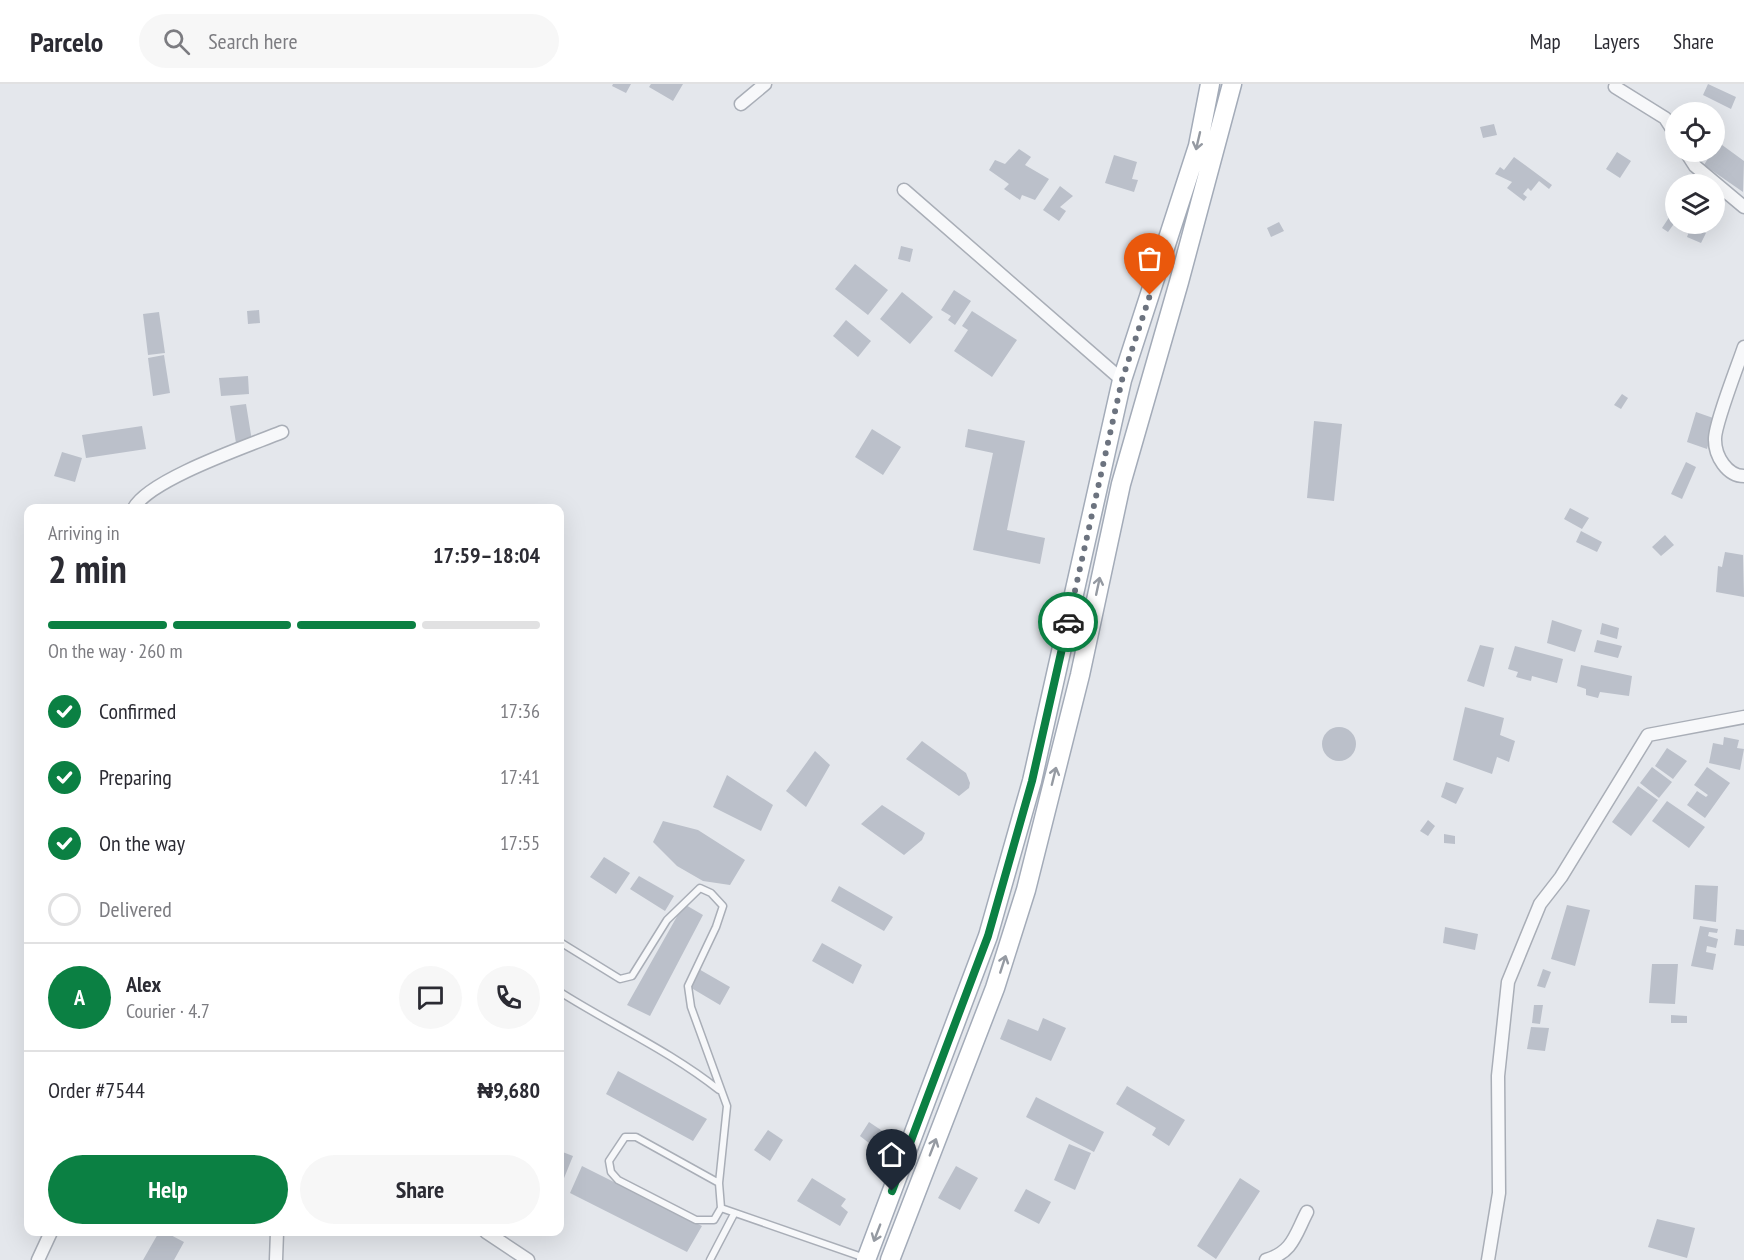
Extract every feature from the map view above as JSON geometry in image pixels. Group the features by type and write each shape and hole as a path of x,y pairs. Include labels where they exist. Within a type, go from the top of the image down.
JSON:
{"main road":[{"path":"867,1259 988,936 1008,869 1032,781 1122,380 1198,146 1210,84"},
{"path":"890,1260 995,988 1026,890 1080,675 1120,484 1179,282 1232,84"}],"street":[{"path":"741,104 765,84"},
{"path":"1616,87 1665,118"},
{"path":"1692,162 1744,207"},
{"path":"904,190 1122,380"},
{"path":"1744,347 1714,440 1721,464 1739,476 1744,476"},
{"path":"137,504 143,495 169,480 282,432"},
{"path":"1488,1260 1499,1194 1498,1076 1508,982 1540,904 1561,878 1648,735 1744,717"},
{"path":"1266,1260 1280,1256 1289,1248 1307,1212"},
{"path":"38,1260 49,1236"},
{"path":"276,1260 277,1236"},
{"path":"492,1236 528,1260"}],"lane":[{"path":"564,944 620,979 626,979 632,976 667,920 693,892 700,888 719,899 723,906 716,927 688,986 692,1006 719,1090 727,1106 719,1183 721,1208 714,1220 696,1220 618,1180 611,1172 609,1161 625,1137 636,1137 719,1183"},
{"path":"564,995 604,1020 685,1063 719,1090"},
{"path":"721,1208 867,1259"},
{"path":"710,1260 734,1214"}],"building":[{"path":"613,84 631,84 626,93 612,86"},
{"path":"651,84 683,84 673,101 649,87"},
{"path":"1708,84 1736,97 1731,109 1725,106 1725,102 1717,102 1703,95"},
{"path":"1494,124 1497,135 1483,138 1480,127"},
{"path":"1725,147 1744,161 1743,192 1725,180 1725,174 1717,174 1704,165 1706,162 1725,162"},
{"path":"1019,149 1031,157 1025,165 1049,179 1035,200 1022,195 1020,200 1004,189 1009,184 989,170 995,160 1005,164"},
{"path":"1617,152 1631,161 1620,178 1606,169"},
{"path":"1114,155 1137,162 1132,179 1138,180 1134,192 1105,183"},
{"path":"1514,157 1552,185 1549,189 1539,181 1531,191 1528,188 1523,194 1527,197 1524,201 1507,188 1512,182 1495,174 1500,167 1504,170"},
{"path":"1060,186 1073,196 1060,207 1066,211 1059,221 1043,210"},
{"path":"1279,222 1284,231 1271,237 1267,228"},
{"path":"1688,234 1706,234 1701,243 1687,237"},
{"path":"901,246 913,249 910,262 898,259"},
{"path":"855,264 888,290 868,315 835,289"},
{"path":"954,290 971,301 955,325 948,320 951,316 941,310"},
{"path":"902,292 933,317 910,344 880,319"},
{"path":"259,310 260,323 248,324 247,311"},
{"path":"972,311 1017,340 992,377 954,351 968,330 962,326"},
{"path":"159,312 165,353 148,355 143,314"},
{"path":"846,320 871,341 858,357 833,336"},
{"path":"164,355 170,393 153,396 148,358"},
{"path":"248,376 249,394 221,396 219,378"},
{"path":"1622,394 1628,398 1621,409 1614,405"},
{"path":"246,404 252,441 236,443 230,406"},
{"path":"1696,412 1716,419 1707,449 1687,442"},
{"path":"1314,421 1342,424 1334,501 1307,498"},
{"path":"142,426 146,449 86,458 82,435"},
{"path":"872,429 901,447 883,475 855,457"},
{"path":"968,429 1025,441 1007,530 1045,538 1040,564 973,550 993,453 965,447"},
{"path":"62,452 82,458 75,482 54,476"},
{"path":"1686,462 1696,467 1682,499 1671,494"},
{"path":"1570,508 1589,518 1582,529 1564,519"},
{"path":"1581,531 1602,542 1597,552 1576,542"},
{"path":"1665,535 1674,545 1661,556 1652,547"},
{"path":"1725,552 1743,555 1744,597 1716,592 1718,566 1722,567"},
{"path":"1552,620 1582,630 1575,652 1547,643"},
{"path":"1602,623 1619,628 1617,639 1600,634"},
{"path":"1597,640 1622,646 1618,658 1594,652"},
{"path":"1480,645 1494,648 1484,687 1467,681"},
{"path":"1515,646 1563,659 1557,683 1532,676 1531,681 1516,677 1518,672 1508,669"},
{"path":"1581,665 1632,676 1629,696 1600,692 1598,698 1586,695 1586,689 1577,686"},
{"path":"1465,707 1504,718 1500,735 1515,741 1509,762 1497,757 1492,774 1453,760"},
{"path":"1339,727 1351,732 1356,744 1351,756 1339,761 1327,756 1322,744 1327,732"},
{"path":"1724,737 1739,740 1737,748 1744,749 1740,770 1709,763 1713,743 1723,745"},
{"path":"922,741 966,773 970,783 969,788 959,796 906,759"},
{"path":"1667,748 1687,761 1673,779 1655,766"},
{"path":"815,751 830,765 806,807 786,791"},
{"path":"1652,767 1672,782 1659,798 1640,783"},
{"path":"1707,767 1730,783 1705,818 1687,805 1697,791 1706,797 1708,795 1694,785"},
{"path":"727,775 773,805 761,831 713,807"},
{"path":"1446,782 1464,788 1456,804 1441,797"},
{"path":"1638,786 1658,800 1631,836 1612,822"},
{"path":"1667,801 1705,827 1689,848 1652,821"},
{"path":"882,805 925,833 922,840 904,855 861,824"},
{"path":"1428,820 1435,826 1428,836 1420,831"},
{"path":"663,821 698,830 745,860 730,885 703,881 677,866 653,842"},
{"path":"1444,834 1455,836 1455,844 1444,843"},
{"path":"604,857 630,873 616,894 590,877"},
{"path":"639,876 674,896 665,911 630,889"},
{"path":"1695,885 1718,886 1716,922 1693,919"},
{"path":"839,886 893,917 884,931 831,901"},
{"path":"684,904 703,915 650,1016 627,1005"},
{"path":"1567,905 1590,910 1575,966 1551,959"},
{"path":"1700,926 1718,929 1717,933 1709,932 1708,936 1718,939 1716,948 1707,946 1706,952 1716,954 1713,970 1691,966"},
{"path":"1445,927 1478,934 1475,950 1443,943"},
{"path":"1736,929 1744,930 1744,946 1734,945"},
{"path":"822,943 862,965 853,984 812,961"},
{"path":"1652,964 1678,964 1675,1004 1649,1003"},
{"path":"697,968 730,987 720,1005 688,986"},
{"path":"1543,969 1551,972 1545,988 1537,986"},
{"path":"1534,1005 1543,1005 1540,1024 1532,1023"},
{"path":"1671,1015 1687,1016 1687,1023 1671,1023"},
{"path":"1043,1018 1066,1028 1051,1061 1000,1039 1008,1019 1038,1031"},
{"path":"1531,1027 1549,1028 1545,1051 1527,1049"},
{"path":"618,1071 707,1119 693,1141 606,1094"},
{"path":"1127,1086 1185,1120 1169,1146 1152,1135 1156,1128 1116,1104"},
{"path":"1036,1097 1104,1132 1094,1152 1026,1117"},
{"path":"869,1122 884,1132 874,1147 860,1136"},
{"path":"768,1130 783,1140 770,1161 754,1150"},
{"path":"1069,1144 1091,1153 1075,1190 1054,1180"},
{"path":"564,1153 573,1156 564,1178"},
{"path":"582,1166 702,1226 687,1252 570,1193"},
{"path":"956,1166 978,1178 960,1210 938,1198"},
{"path":"812,1178 846,1199 841,1206 848,1212 840,1226 797,1201"},
{"path":"1240,1178 1260,1191 1216,1259 1197,1246"},
{"path":"1026,1189 1051,1202 1039,1224 1014,1211"},
{"path":"1657,1219 1695,1228 1687,1258 1648,1247"},
{"path":"157,1236 173,1236 184,1242 174,1260 143,1260"}],"way so far":[{"path":"1068,622 1122,380 1150,295"}],"route":[{"path":"892,1191 988,936 1032,781 1068,622"}]}
